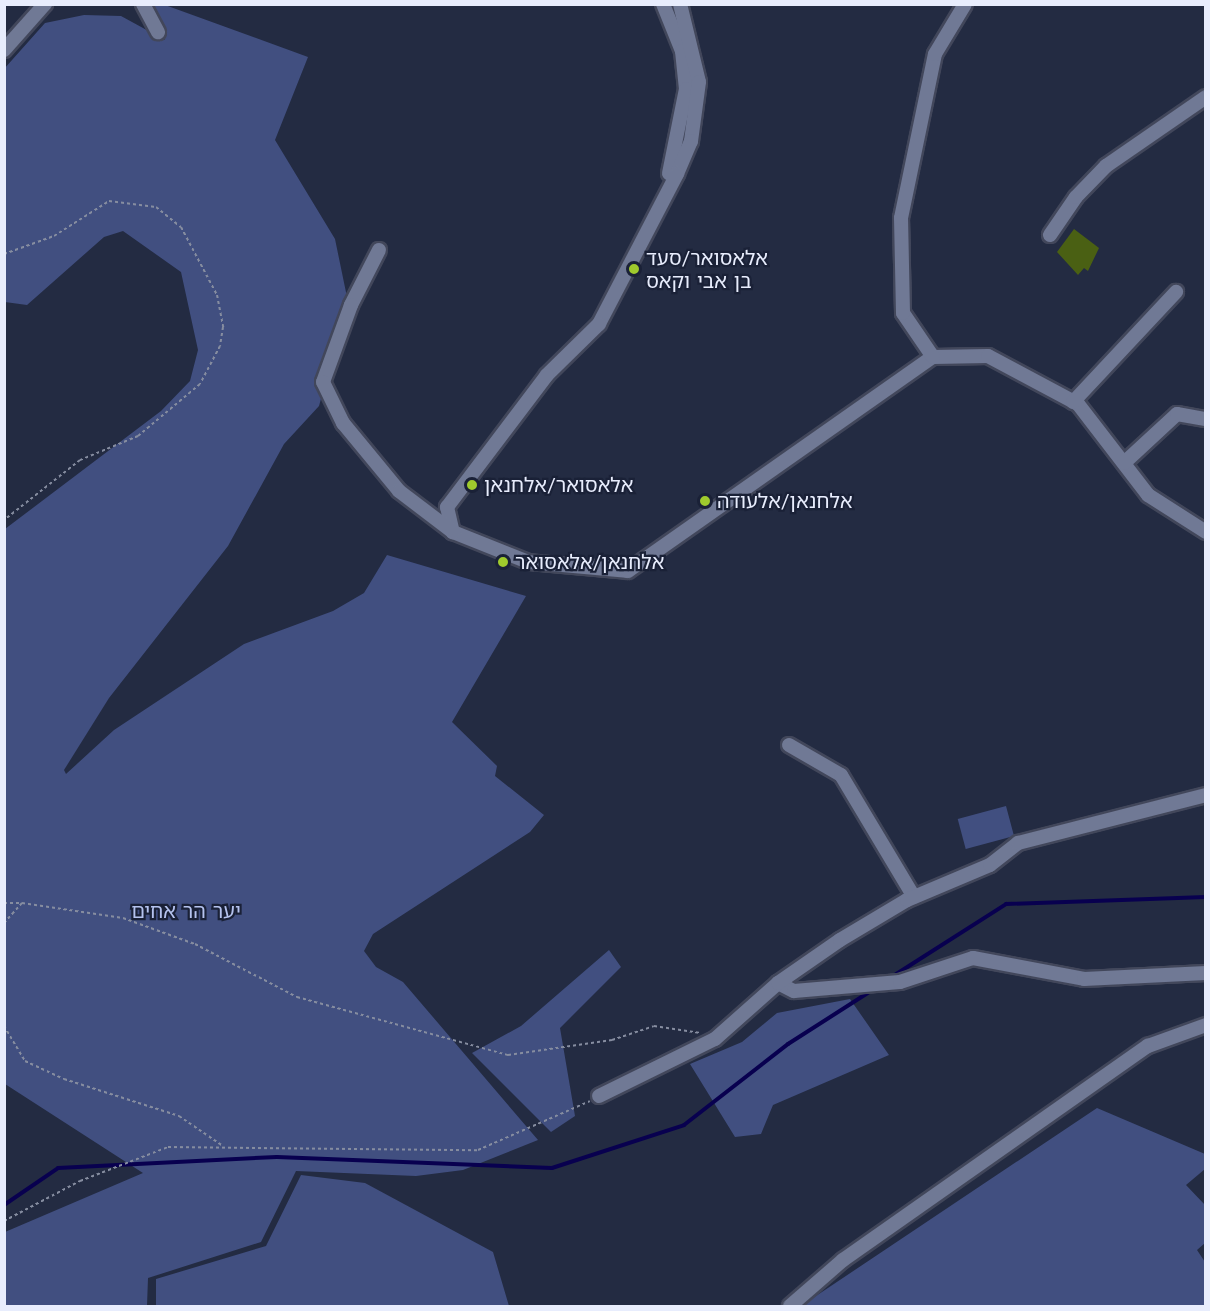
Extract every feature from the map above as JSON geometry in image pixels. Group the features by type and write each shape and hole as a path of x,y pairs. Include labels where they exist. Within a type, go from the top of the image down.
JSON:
{"street":[{"path":"4,50 45,4"},
{"path":"143,4 158,32"},
{"path":"657,209 682,129 686,89 682,51 663,4"},
{"path":"453,532 447,507 547,375 599,324 691,141 697,112 696,54 680,4"},
{"path":"933,357 903,313 902,218 935,54 965,4"},
{"path":"1050,235 1076,197 1106,166 1206,97"},
{"path":"380,250 351,305 323,382 343,423 399,491 453,532 528,562 628,571 933,357 988,356 1073,402 1148,495 1206,532"},
{"path":"1073,402 1176,292"},
{"path":"1124,463 1177,414 1206,419"},
{"path":"789,745 841,775 914,897"},
{"path":"599,1096 715,1039 778,983 914,897 990,865 1018,843 1206,795"},
{"path":"778,983 794,991 900,982 973,958 1084,979 1206,973"},
{"path":"790,1306 843,1260 1148,1046 1206,1025"}],"path":[{"path":"4,254 54,236 109,201 156,207 181,227 217,296 223,327 220,346 200,384 138,436 80,460 4,520"},
{"path":"4,903 22,903 123,918 195,944 297,997 508,1055 612,1040 654,1026 715,1039"},
{"path":"4,922 22,903"},
{"path":"4,1026 25,1061 64,1079 179,1116 223,1146"},
{"path":"4,1221 80,1181 168,1148 223,1146 478,1150 599,1096"}],"green space":[{"name":"יער הר אחים","path":"147,4 165,5 308,57 275,140 335,239 348,302 319,406 284,444 228,546 109,698 64,770 66,774 114,730 244,644 333,611 364,593 387,555 526,596 452,722 497,766 495,776 544,815 530,832 373,934 364,951 376,967 403,982 538,1140 463,1170 416,1176 296,1171 261,1242 148,1278 147,1306 5,1306 5,1232 143,1173 5,1084 5,529 161,411 190,381 198,350 181,272 123,231 104,237 27,305 5,302 4,69 45,23 84,15 121,16 165,40"},
{"path":"1006,806 1014,836 966,849 958,819"},
{"path":"609,950 621,967 560,1028 575,1116 551,1132 472,1053 521,1026"},
{"path":"850,999 889,1055 773,1105 761,1134 735,1137 690,1064 742,1042 777,1013"},
{"path":"1097,1108 1205,1154 1205,1169 1186,1185 1205,1205 1205,1243 1197,1250 1205,1262 1205,1306 801,1306"},
{"path":"301,1175 365,1183 493,1252 509,1306 156,1306 156,1279 266,1246"}],"building":[{"path":"1074,229 1099,248 1088,271 1084,268 1078,275 1057,252"}],"waterway":[{"path":"890,978 1006,904 1206,897"},
{"path":"4,1205 58,1168 277,1157 552,1168 684,1125 788,1044 874,989"}],"place":[{"name":"אלאסואר/סעד בן אבי וקאס","path":"634,269"},
{"name":"אלאסואר/אלחנאן","path":"472,485"},
{"name":"אלחנאן/אלעודה","path":"705,501"},
{"name":"אלחנאן/אלאסואר","path":"503,562"}]}
